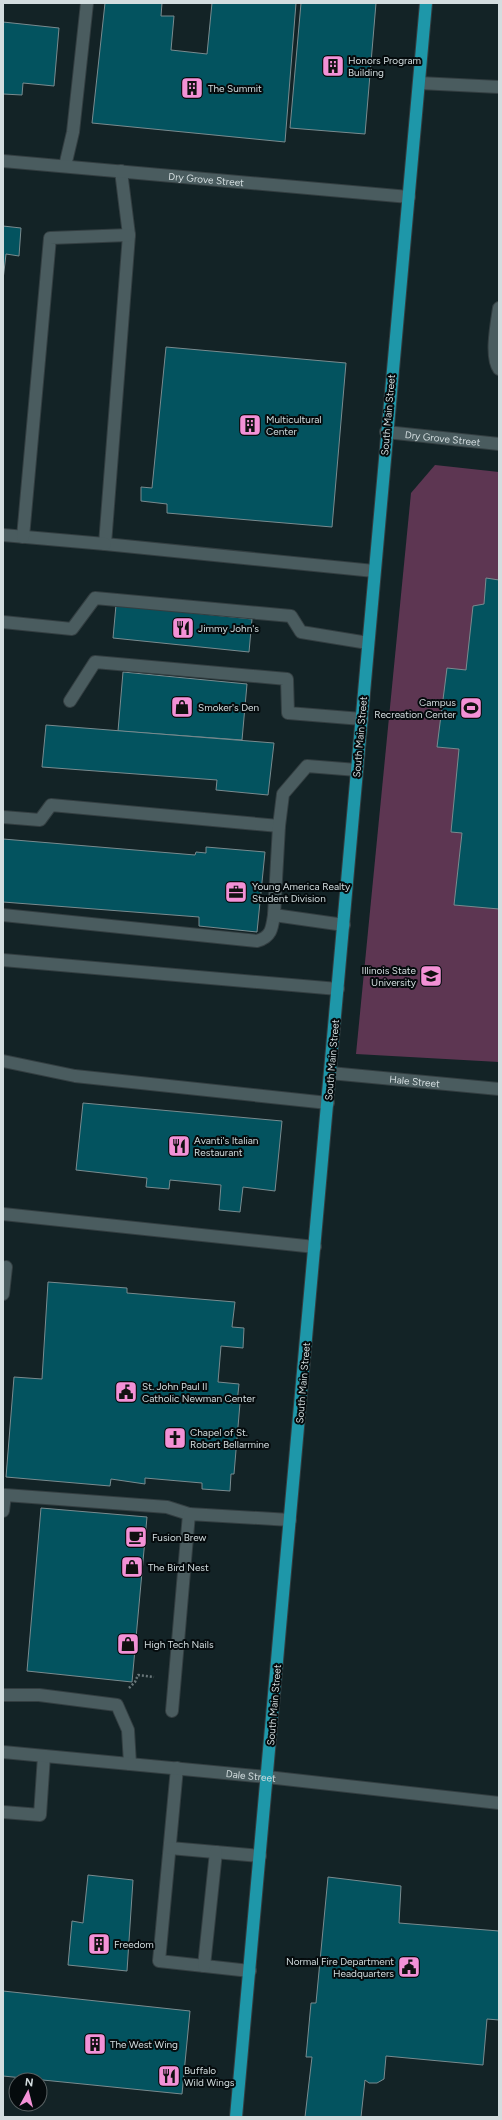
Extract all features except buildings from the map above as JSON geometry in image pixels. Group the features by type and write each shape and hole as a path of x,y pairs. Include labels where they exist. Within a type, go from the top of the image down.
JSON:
{"main road":[{"name":"South Main Street","path":"236,2117 344,925 386,432 426,3"}],"street":[{"path":"65,166 73,132 87,3"},
{"path":"419,83 499,87"},
{"name":"Dry Grove Street","path":"3,161 409,197"},
{"path":"105,544 129,235 121,171"},
{"path":"23,537 50,238 129,235"},
{"path":"499,308 495,344 497,366 499,370"},
{"name":"Dry Grove Street","path":"386,432 499,444"},
{"path":"3,535 374,571"},
{"path":"3,622 72,629 95,598 291,616 301,632 368,643"},
{"path":"70,701 95,662 287,679 288,713 362,719"},
{"path":"3,915 257,941 265,939 270,933 274,915 278,826 283,794 307,766 357,770"},
{"path":"3,817 40,820 51,805 278,826"},
{"path":"274,915 344,925"},
{"path":"3,960 338,989"},
{"path":"3,1062 75,1076 328,1103"},
{"name":"Hale Street","path":"330,1073 499,1089"},
{"path":"3,1214 315,1247"},
{"path":"3,1294 6,1266"},
{"path":"3,1512 5,1495 167,1507 190,1514 290,1520"},
{"path":"172,1711 190,1514"},
{"path":"3,1696 39,1695 117,1705 128,1730 130,1764"},
{"name":"Dale Street","path":"3,1752 267,1777 499,1802"},
{"path":"3,1812 40,1815 44,1756"},
{"path":"177,1768 159,1961 250,1971"},
{"path":"170,1848 260,1856"},
{"path":"204,1966 216,1852"}],"path":[{"path":"117,1705 135,1682 138,1675 175,1679"}],"shaded area":[{"path":"435,465 499,472 499,1062 356,1054 411,493"}],"place":[{"name":"Honors Program Building","path":"333,66"},
{"name":"The Summit","path":"192,88"},
{"name":"Multicultural Center","path":"250,425"},
{"name":"Jimmy John's","path":"183,628"},
{"name":"Smoker's Den","path":"182,707"},
{"name":"Campus Recreation Center","path":"471,708"},
{"name":"Young America Realty Student Division","path":"236,892"},
{"name":"Illinois State University","path":"431,976"},
{"name":"Avanti's Italian Restaurant","path":"179,1146"},
{"name":"St. John Paul II Catholic Newman Center","path":"126,1392"},
{"name":"Chapel of St. Robert Bellarmine","path":"175,1438"},
{"name":"Fusion Brew","path":"136,1537"},
{"name":"The Bird Nest","path":"132,1567"},
{"name":"High Tech Nails","path":"128,1644"},
{"name":"Freedom","path":"99,1944"},
{"name":"Normal Fire Department Headquarters","path":"409,1967"},
{"name":"The West Wing","path":"95,2044"},
{"name":"Buffalo Wild Wings","path":"169,2076"}]}
